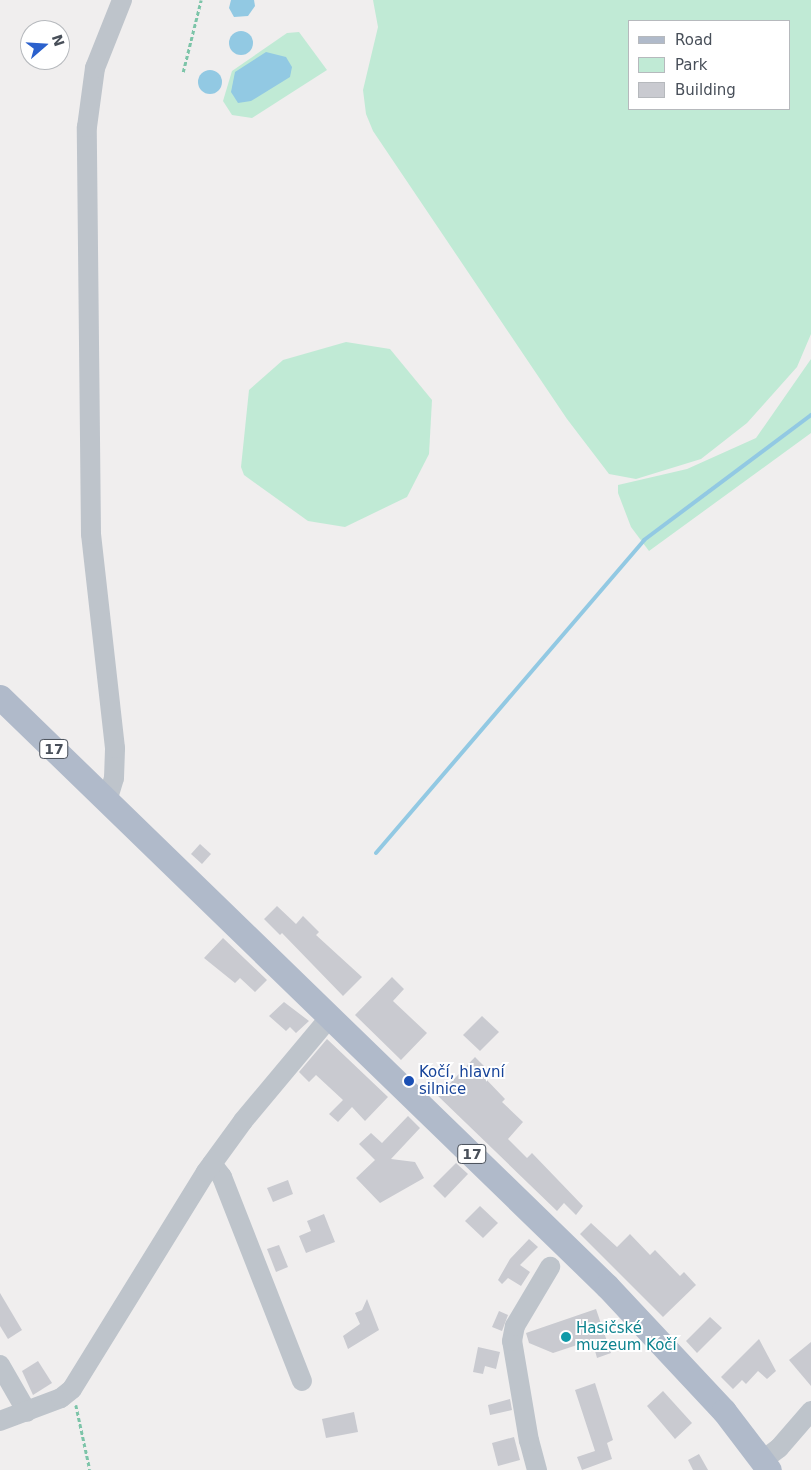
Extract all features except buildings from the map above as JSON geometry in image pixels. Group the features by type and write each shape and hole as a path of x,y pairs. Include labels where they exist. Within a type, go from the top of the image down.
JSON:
{"main road":[{"name":"17","path":"0,698 613,1292 724,1411 766,1465"}],"street":[{"path":"107,801 114,778 115,748 91,534 86,170 91,87 100,50 118,2"},
{"path":"0,1421 61,1398 72,1389 212,1164 330,1017"},
{"path":"212,1164 222,1178 302,1381"},
{"path":"537,1470 512,1342 515,1326 550,1267"},
{"path":"0,1365 27,1412"},
{"path":"766,1465 811,1411"}],"path":[{"path":"183,72 201,0"},
{"path":"72,1389 86,1438 90,1470"}],"green space":[{"path":"373,0 811,0 811,334 797,367 747,423 701,459 636,479 609,474 567,419 373,131 366,114 363,90 378,27"},
{"path":"299,32 327,70 252,118 232,115 223,101 232,71 287,33"},
{"path":"346,342 390,349 432,400 429,454 407,497 345,527 308,521 244,475 241,467 249,390 283,360"},
{"path":"811,359 811,433 649,551 631,527 618,493 618,485 687,469 756,438"}],"water":[{"path":"231,0 254,0 255,6 248,16 234,17 229,8"},
{"path":"241,31 250,34 253,43 250,52 241,55 232,52 229,43 232,34"},
{"path":"266,52 286,57 292,67 290,77 251,101 238,103 231,92 235,72"},
{"path":"210,70 219,73 222,82 219,91 210,94 201,91 198,82 201,73"}],"waterway":[{"path":"376,853 644,540 811,415"}],"place":[{"name":"Kočí, hlavní silnice","path":"409,1081"},
{"name":"Hasičské muzeum Kočí","path":"566,1337"}]}
